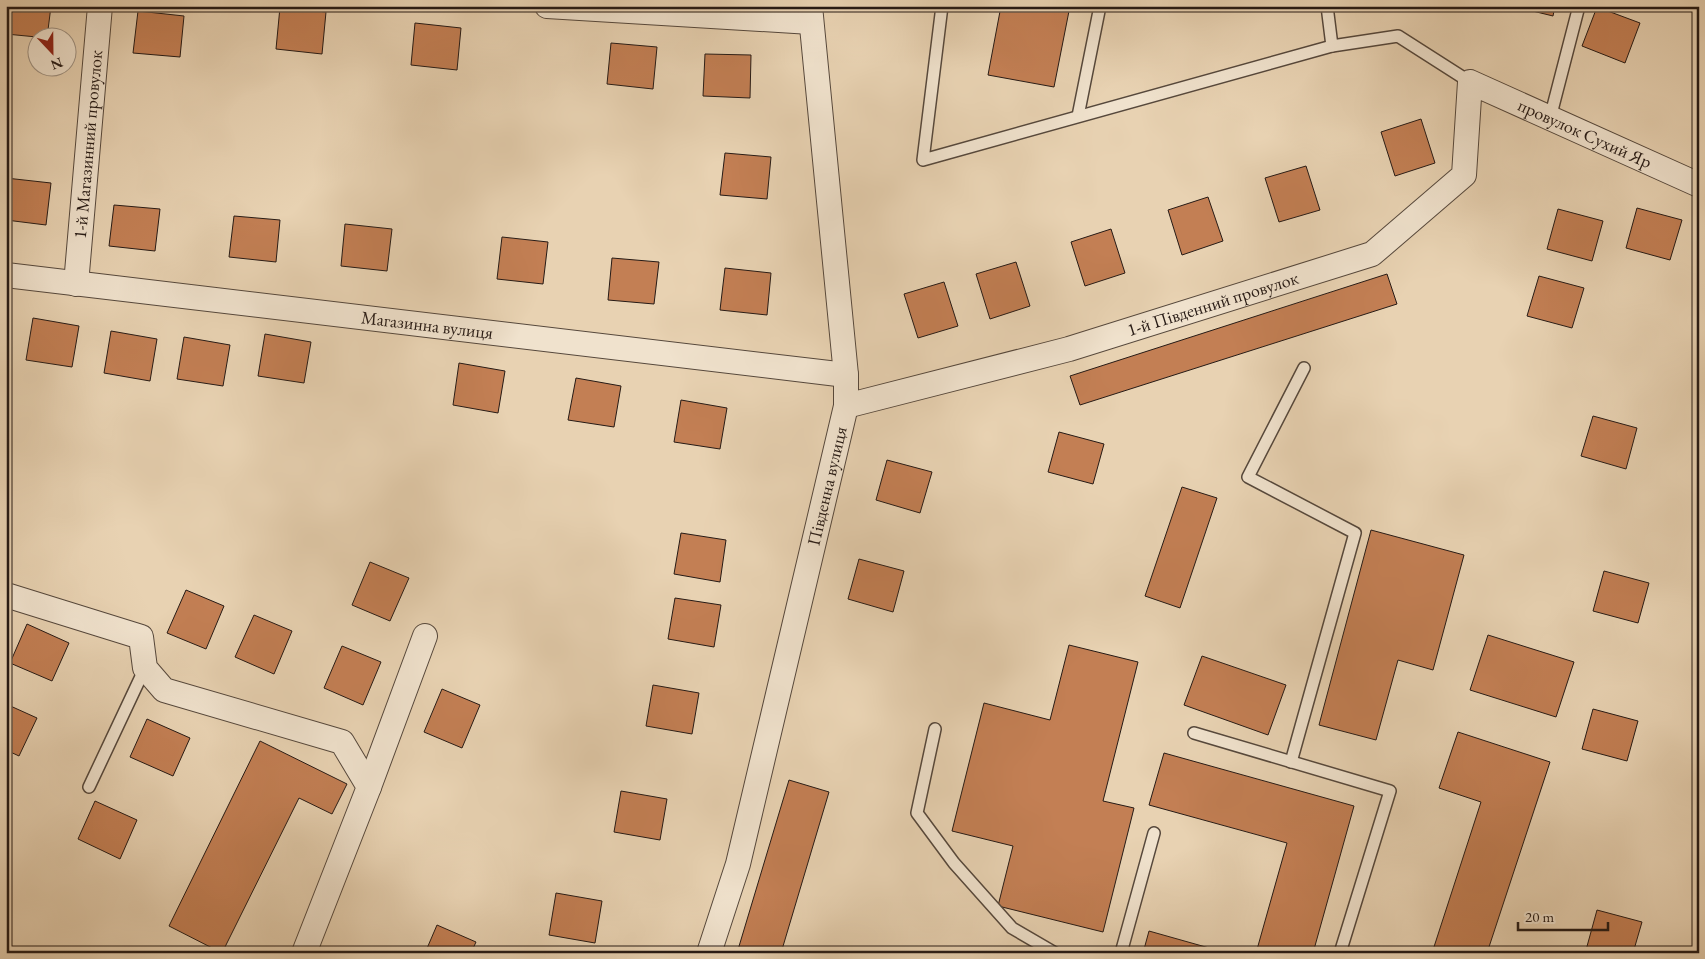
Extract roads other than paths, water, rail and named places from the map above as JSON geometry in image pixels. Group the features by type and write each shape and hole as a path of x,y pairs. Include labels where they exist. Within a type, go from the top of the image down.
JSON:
{"street":[{"name":"1-й Магазинний провулок","path":"76,284 100,6"},
{"path":"547,6 810,14"},
{"name":"Південна вулиця","path":"709,953 738,864 846,406 846,375 810,14"},
{"name":"провулок Сухий Яр","path":"1470,82 1699,185"},
{"name":"1-й Південний провулок","path":"846,406 1069,349 1372,254 1464,175 1470,82"},
{"name":"Магазинна вулиця","path":"6,275 846,375"},
{"path":"6,595 141,637 145,668 164,690 342,742 369,788"},
{"path":"304,953 426,636"}],"lane":[{"path":"942,6 922,160 1332,46 1398,36 1470,82"},
{"path":"1078,116 1100,6"},
{"path":"1327,6 1332,46"},
{"path":"1550,118 1579,6"},
{"path":"1291,762 1355,533 1248,477 1304,368"},
{"path":"89,787 145,668"},
{"path":"935,729 917,812 954,864 1012,928 1055,953"},
{"path":"1194,732 1390,791 1340,953"},
{"path":"1120,953 1154,833"}]}
